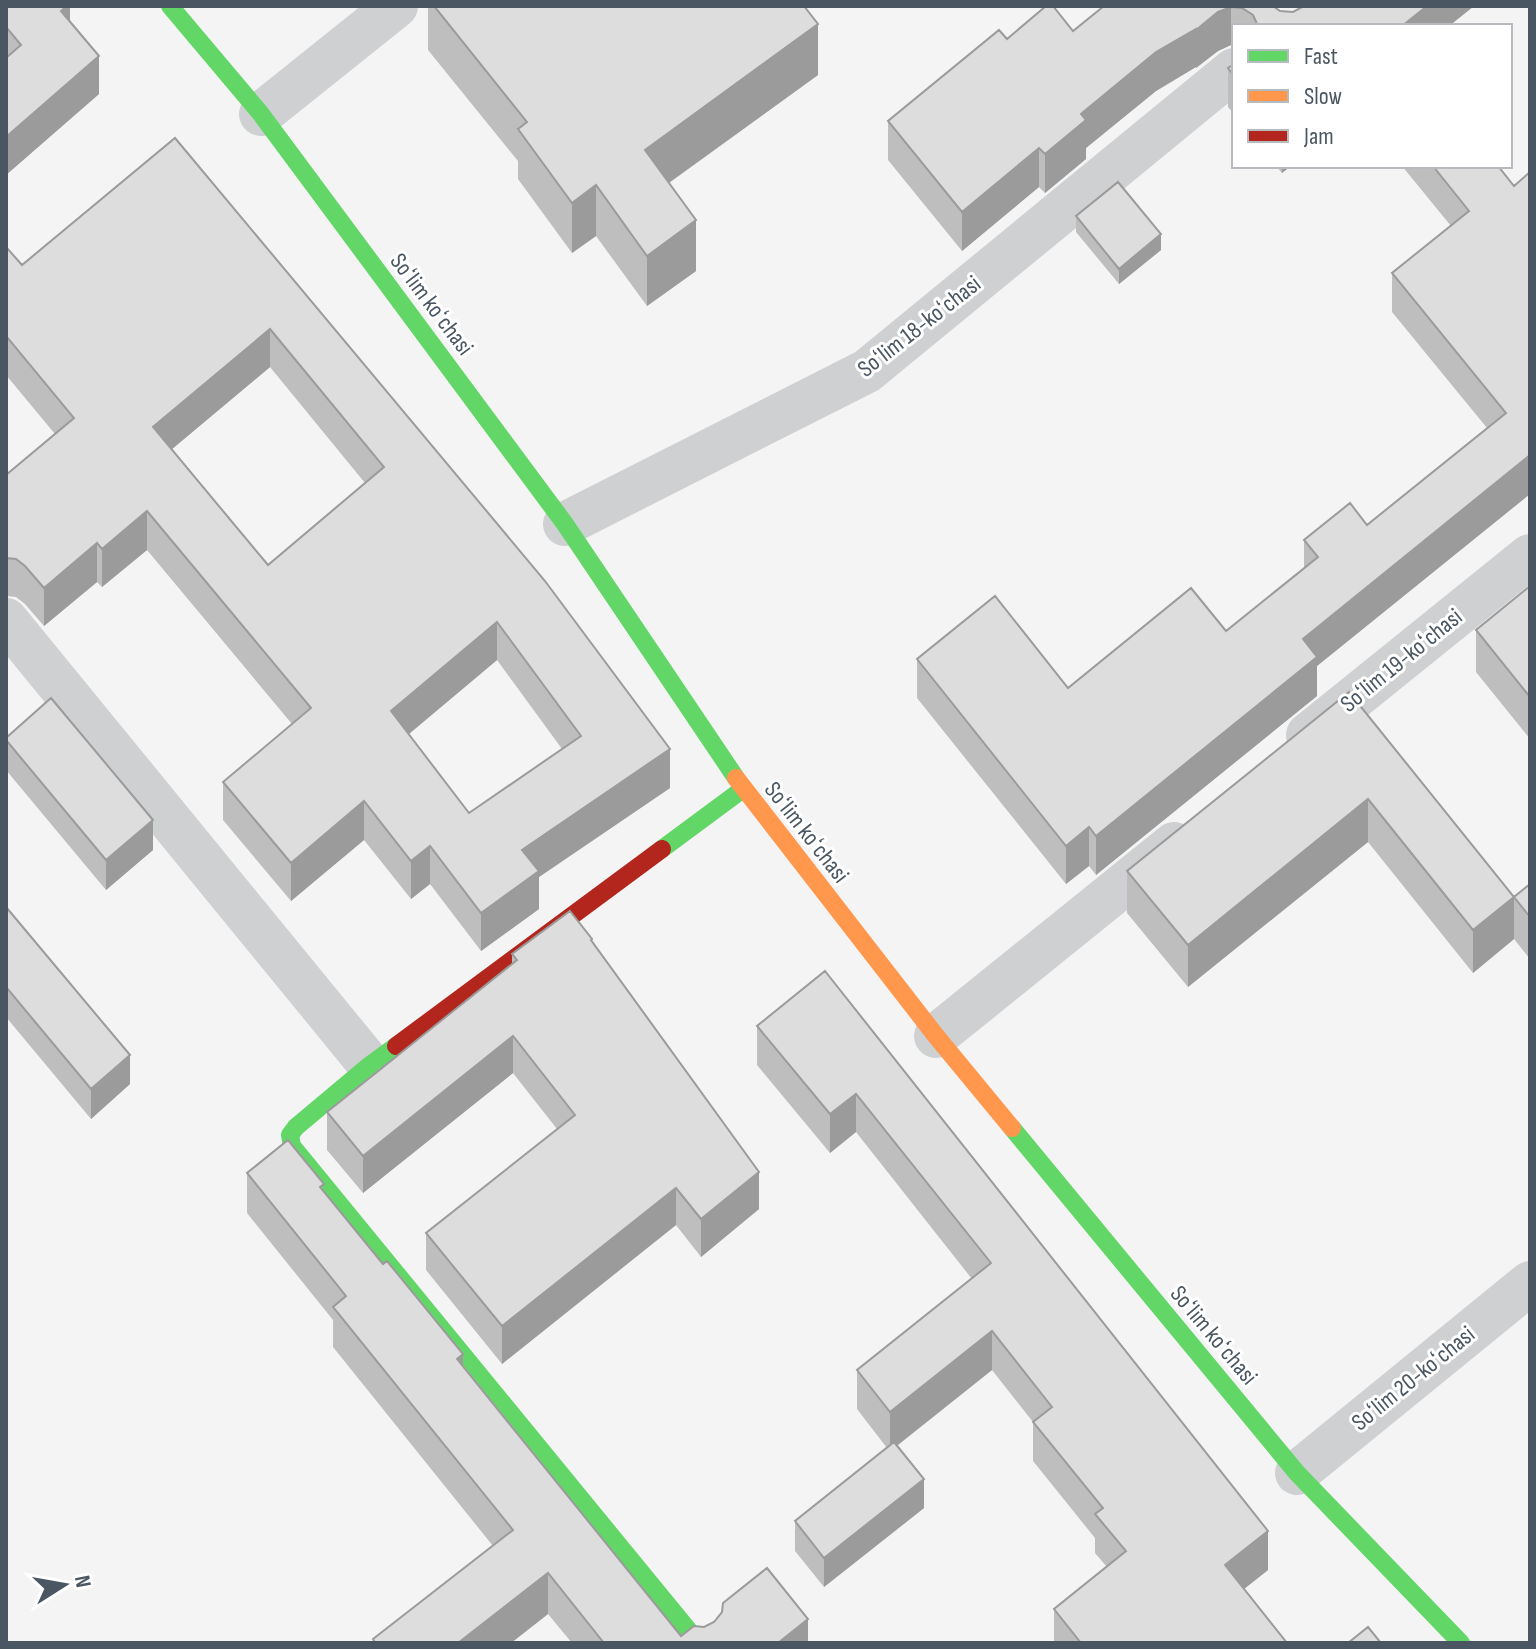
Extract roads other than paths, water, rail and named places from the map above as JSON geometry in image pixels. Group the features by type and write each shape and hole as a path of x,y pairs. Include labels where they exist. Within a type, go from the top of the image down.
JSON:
{"street":[{"name":"Soʻlim koʻchasi","path":"170,6 261,114 565,524 743,789 936,1036 1297,1473 1461,1643"},
{"path":"261,114 396,6"},
{"name":"Soʻlim 18-koʻchasi","path":"565,524 867,371 1232,72"},
{"name":"Soʻlim 19-koʻchasi","path":"1282,756 1530,556"},
{"path":"6,620 370,1065"},
{"path":"699,1643 292,1146 290,1135 370,1065 743,789"},
{"path":"936,1036 1208,816"},
{"name":"Soʻlim 20-koʻchasi","path":"1297,1473 1530,1283"}]}
